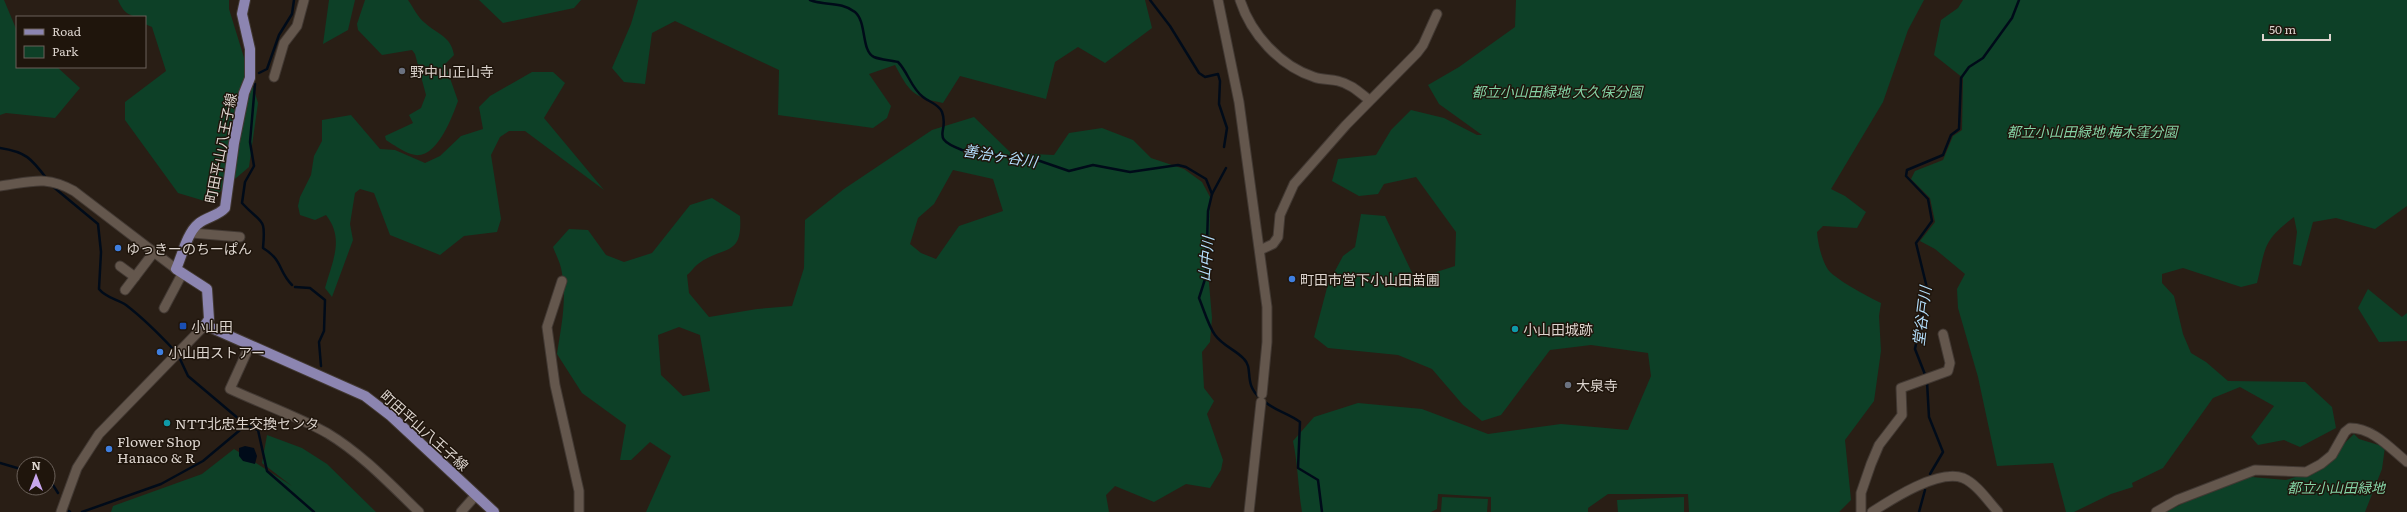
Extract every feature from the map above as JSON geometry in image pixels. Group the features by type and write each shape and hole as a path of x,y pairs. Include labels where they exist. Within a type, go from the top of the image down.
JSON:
{"main road":[{"name":"町田平山八王子線","path":"179,272 192,233 199,223 221,212 225,208 234,143 244,93 250,78 250,49 242,14 245,0"},
{"path":"179,272 207,289 209,319 205,325"},
{"name":"町田平山八王子線","path":"205,325 365,396 391,416 494,512"}],"street":[{"path":"274,77 284,43 297,26 304,0"},
{"path":"1218,0 1237,87 1267,307 1267,342 1249,512"},
{"path":"1240,0 1248,21 1283,60 1315,78 1339,81 1351,86 1369,100"},
{"path":"1260,250 1273,244 1278,237 1280,215 1294,184 1369,100 1423,45 1437,14"},
{"path":"0,186 46,181 58,182 74,191 179,272 167,306"},
{"path":"192,233 240,237"},
{"path":"125,290 154,252"},
{"path":"120,266 135,277"},
{"path":"562,281 556,293 547,327 555,385 579,491 579,512"},
{"path":"61,512 77,468 99,434 205,325"},
{"path":"1861,512 1861,493 1868,470 1879,445 1902,415 1901,388 1948,371 1950,364 1943,334"},
{"path":"250,345 230,389 327,433 366,462 419,512"},
{"path":"2156,512 2181,498 2254,470 2306,472 2321,464 2332,455 2345,432 2350,428 2361,428 2374,435 2407,462"},
{"path":"1872,512 1918,486 1938,478 1953,477 1970,483 1998,512"},
{"path":"461,512 476,495"}],"green space":[{"path":"0,0 4,0 16,29 16,68 58,68 80,88 55,118 6,113 0,115"},
{"path":"118,0 229,0 229,9 258,103 249,167 208,202 178,193 125,120 125,102 166,71 152,27 146,24 146,16 131,15 123,9"},
{"path":"329,0 355,0 348,30 323,44"},
{"path":"365,0 408,0 422,21 447,39 450,44 454,55 445,64 458,101 442,137 428,152 420,155 411,154 401,150 386,140 385,136 413,123 409,115 421,108 426,95 415,54 412,50 382,55 358,30 357,24"},
{"path":"479,0 581,0 574,8 503,23"},
{"path":"638,0 1145,0 1152,28 1105,63 1078,47 1055,62 1046,99 960,76 943,103 924,98 913,92 904,81 895,65 869,74 891,106 887,118 873,128 778,115 779,70 675,21 652,33 645,84 624,82 612,68 631,24"},
{"name":"都立小山田緑地 大久保分園","path":"1516,0 1924,0 1908,30 1883,102 1831,189 1845,196 1866,212 1857,228 1823,226 1817,232 1821,255 1830,272 1851,287 1881,303 1879,316 1881,351 1874,401 1845,440 1851,500 1839,512 1689,512 1688,494 1608,494 1588,508 1588,512 1491,512 1491,497 1438,494 1437,509 1431,512 1302,512 1293,441 1314,417 1358,403 1422,409 1488,434 1561,424 1628,430 1651,376 1648,353 1591,345 1550,350 1501,415 1482,421 1463,405 1432,369 1398,355 1328,348 1314,337 1328,284 1343,256 1355,247 1361,214 1385,216 1415,279 1455,266 1456,232 1416,177 1384,184 1378,194 1359,196 1332,181 1338,159 1376,155 1391,130 1411,110 1444,118 1477,135 1482,135 1439,104 1428,85 1459,67 1515,27"},
{"name":"都立小山田緑地 梅木窪分園","path":"1963,0 2407,0 2407,206 2375,229 2336,218 2313,222 2301,266 2293,264 2297,232 2294,217 2276,232 2267,246 2257,283 2241,287 2183,268 2162,274 2162,283 2174,296 2183,334 2191,353 2206,362 2228,381 2305,382 2332,407 2336,428 2300,447 2284,440 2258,445 2251,437 2274,406 2240,387 2213,398 2163,468 2132,483 2133,487 2111,494 2074,512 2066,512 2053,463 1997,466 1978,377 1958,308 1957,289 1965,274 1935,249 1920,241 1935,222 1930,198 1911,179 1915,171 1943,160 1953,136 1962,130 1963,78 1934,55 1941,20 1958,8"},
{"path":"532,72 553,72 565,83 544,118 604,190 525,131 509,131 500,137 491,155 501,219 497,232 464,236 440,255 390,235 374,193 360,189 355,193 350,224 353,240 332,297 325,288 333,260 336,242 332,224 326,215 315,220 300,215 298,206 300,197 311,175 314,156 322,141 322,120 351,115 380,149 395,150 425,163 440,156 461,136 483,129 479,107 490,96"},
{"path":"974,117 1011,153 1054,155 1069,133 1102,128 1133,140 1151,158 1184,169 1202,182 1210,197 1209,283 1212,318 1210,342 1202,352 1204,388 1214,401 1207,414 1223,460 1221,470 1210,488 1186,484 1154,502 1115,486 1106,495 1109,512 646,512 671,456 650,442 631,460 620,460 626,425 582,393 557,354 563,314 564,293 560,263 553,247 569,229 588,230 606,255 624,262 652,253 690,205 712,198 740,216 738,239 735,245 730,249 707,258 687,275 689,293 709,317 757,309 792,306 804,268 805,220 844,189 932,130","holes":["953,170 993,179 1003,211 959,226 936,259 921,253 910,244 918,218 934,204","679,327 700,335 710,391 683,396 661,375 658,335"]},
{"path":"2368,289 2402,317 2407,313 2407,341 2379,342 2358,308"},
{"name":"都立小山田緑地","path":"2354,434 2359,439 2385,447 2382,469 2365,512 2165,512 2240,476 2286,480 2317,470"},
{"path":"267,435 302,448 327,464 376,512 111,512 113,506 202,474 234,449 292,486 262,463"},
{"path":"1442,497 1488,499 1487,512 1441,512"},
{"path":"1684,497 1684,512 1618,512 1617,500"}],"water":[{"path":"245,446 254,448 257,456 255,464 243,461 239,456 239,448"}],"waterway":[{"path":"259,73 267,69 279,35 292,14 294,0"},
{"name":"善治ヶ谷川","path":"810,0 844,6 855,12 861,22 865,43 870,54 877,58 898,62 912,85 919,93 925,99 934,103 941,109 944,119 942,134 943,138 946,142 962,150 1040,161 1069,171 1093,165 1130,172 1178,165 1186,167 1206,179 1212,194"},
{"name":"山中川","path":"1150,0 1170,26 1199,73 1205,77 1218,74 1220,81 1219,104 1227,128 1224,147"},
{"name":"堂谷戸川","path":"1926,377 1915,349 1927,288 1916,243 1932,221 1928,199 1906,176 1907,170 1943,155 1951,135 1959,129 1961,78 1969,67 1983,58 2012,18 2019,0"},
{"path":"255,84 250,142 254,166 245,182 242,203 261,222 264,231 263,248 274,257 284,275 292,285"},
{"path":"0,148 16,152 27,157 37,166 47,179"},
{"name":"山中川","path":"1226,168 1212,194 1208,211 1206,276 1199,298 1208,322 1215,335 1218,339 1241,356 1247,363 1250,382 1260,398"},
{"path":"51,185 98,224 101,252 99,289 108,296 126,305 151,326 174,350"},
{"path":"295,287 310,288 325,300 324,331 319,342 321,366"},
{"path":"180,359 188,376 246,425 258,430 267,471 314,512"},
{"name":"堂谷戸川","path":"1927,382 1929,417 1943,452 1930,474"},
{"name":"山中川","path":"1264,401 1300,422 1298,468 1318,480 1322,512"},
{"path":"82,512 161,484 203,461 246,425"},
{"path":"0,463 16,468"},
{"name":"堂谷戸川","path":"1919,512 1925,490"}],"place":[{"name":"野中山正山寺","path":"402,71"},
{"name":"ゆっきーのちーぱん","path":"118,248"},
{"name":"町田市営下小山田苗圃","path":"1292,279"},
{"name":"小山田","path":"183,326"},
{"name":"小山田城跡","path":"1515,329"},
{"name":"小山田ストアー","path":"160,352"},
{"name":"大泉寺","path":"1568,385"},
{"name":"NTT北忠生交換センタ","path":"167,423"},
{"name":"Flower Shop Hanaco & R","path":"109,449"}]}
